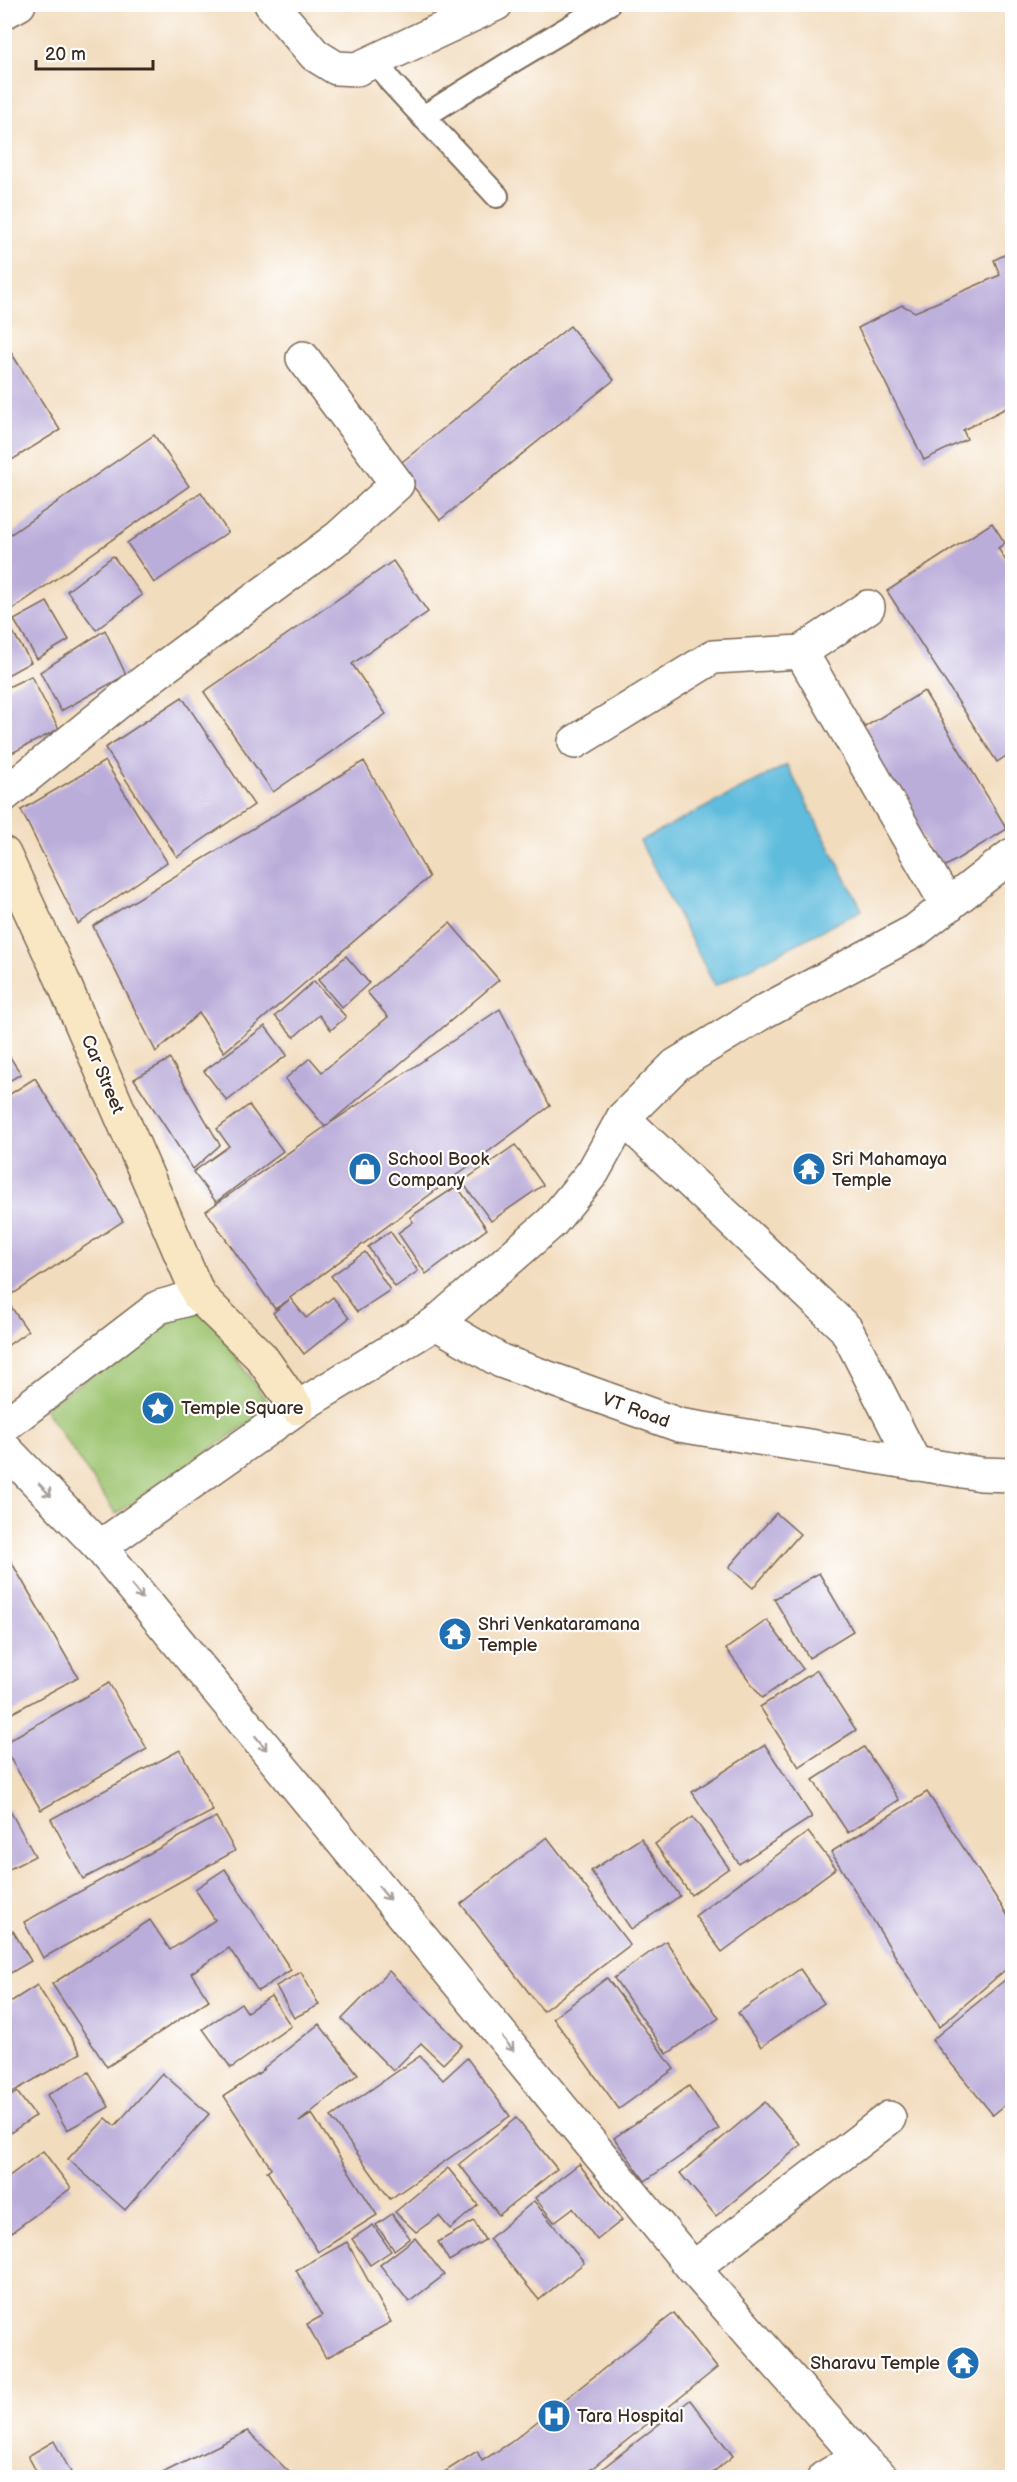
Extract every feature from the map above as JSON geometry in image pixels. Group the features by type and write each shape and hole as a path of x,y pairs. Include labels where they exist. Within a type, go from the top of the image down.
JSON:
{"main road":[{"name":"Car Street","path":"4,854 62,979 199,1296"},
{"path":"199,1296 261,1357 297,1408"}],"street":[{"path":"4,12 19,4"},
{"path":"271,4 315,55 336,68 357,69 496,4"},
{"path":"4,795 132,691 339,537 397,484 303,358"},
{"path":"575,742 713,657 801,652 868,607"},
{"path":"801,652 948,906"},
{"path":"99,1547 297,1408 436,1323 552,1222 593,1172 623,1118 676,1065 763,1012 915,931 1012,855"},
{"path":"623,1118 846,1329 915,1464"},
{"path":"4,1426 159,1307 199,1296"},
{"name":"VT Road","path":"436,1323 501,1361 679,1425 981,1474 1012,1475"},
{"path":"4,1448 99,1547 693,2268 870,2467 824,2478"},
{"path":"693,2268 889,2118"}],"lane":[{"path":"423,117 608,4"},
{"path":"375,61 423,117 497,196"}],"green space":[{"name":"Temple Square","path":"199,1302 271,1408 116,1514 44,1408"}],"water":[{"path":"787,765 862,910 715,986 640,841"}],"building":[{"path":"1012,251 1012,405 963,430 967,439 924,460 858,328 902,305 915,312 1000,275 994,260"},
{"path":"570,326 614,380 440,520 397,466"},
{"path":"10,351 60,430 4,465 4,355"},
{"path":"154,435 189,486 4,615 4,539"},
{"path":"201,492 228,532 154,583 127,543"},
{"path":"992,523 1005,543 998,548 1012,571 1012,752 997,762 887,591"},
{"path":"113,556 142,595 96,630 67,591"},
{"path":"393,561 428,612 352,664 386,714 273,792 204,692"},
{"path":"47,602 69,640 37,659 14,620"},
{"path":"8,624 31,662 4,677 4,626"},
{"path":"105,630 126,675 61,711 40,672"},
{"path":"31,676 59,729 4,757 4,689"},
{"path":"924,691 1007,829 941,869 858,731"},
{"path":"182,697 254,805 177,857 105,748"},
{"path":"105,761 167,862 78,924 21,810"},
{"path":"364,761 429,877 224,1052 199,1013 156,1052 93,926"},
{"path":"450,923 499,980 325,1127 285,1079 310,1058 322,1072 388,1017 367,992"},
{"path":"346,956 369,983 342,1008 318,980"},
{"path":"314,981 346,1017 331,1030 319,1015 294,1037 275,1016"},
{"name":"School Book Company","path":"500,1009 550,1106 290,1298 306,1318 333,1297 349,1318 304,1354 273,1313 289,1300 275,1309 206,1211 326,1126"},
{"path":"265,1026 287,1055 227,1101 204,1071"},
{"path":"4,1048 21,1074 4,1084"},
{"path":"170,1059 220,1145 193,1169 134,1079"},
{"path":"35,1078 123,1221 16,1292 4,1296 4,1098"},
{"path":"249,1105 283,1151 216,1202 193,1172 229,1146 217,1129"},
{"path":"515,1145 543,1185 491,1221 462,1182"},
{"path":"457,1186 487,1229 426,1274 398,1233 413,1222 410,1217"},
{"path":"390,1231 418,1271 395,1287 368,1247"},
{"path":"365,1252 390,1290 357,1312 331,1276"},
{"path":"9,1304 28,1331 4,1348 4,1307"},
{"path":"776,1513 800,1534 753,1588 729,1567"},
{"path":"5,1551 78,1677 5,1717"},
{"path":"819,1573 853,1631 809,1658 774,1599"},
{"path":"767,1620 803,1669 762,1698 726,1649"},
{"path":"817,1670 856,1730 799,1767 760,1707"},
{"path":"109,1683 147,1749 41,1810 4,1748 4,1743"},
{"path":"765,1745 812,1817 739,1864 692,1792"},
{"path":"864,1747 899,1800 848,1833 813,1780"},
{"path":"180,1750 213,1811 83,1879 51,1819"},
{"path":"927,1792 1012,1922 1012,1964 939,2027 831,1852"},
{"path":"9,1809 35,1856 4,1872 4,1811"},
{"path":"216,1817 235,1851 43,1958 24,1922"},
{"path":"693,1817 729,1868 691,1895 655,1844"},
{"path":"808,1832 836,1868 722,1952 695,1916"},
{"path":"547,1837 630,1945 543,2011 461,1904"},
{"path":"641,1838 680,1896 631,1929 591,1871"},
{"path":"225,1869 291,1970 258,1991 229,1948 191,1973 209,2000 107,2067 52,1984 150,1920 170,1950 215,1920 195,1889"},
{"path":"13,1931 31,1961 4,1977 4,1936"},
{"path":"666,1941 719,2018 667,2054 614,1978"},
{"path":"800,1969 824,2003 761,2047 738,2013"},
{"path":"389,1971 462,2045 443,2064 421,2043 393,2071 342,2019"},
{"path":"301,1972 319,2005 294,2018 276,1986"},
{"path":"1012,1974 1012,2099 993,2115 932,2040"},
{"path":"607,1978 674,2069 619,2109 553,2018"},
{"path":"37,1985 81,2053 4,2097 4,2006"},
{"path":"271,1996 291,2026 231,2068 203,2029 241,2003 247,2012"},
{"path":"319,2024 358,2074 299,2122 312,2114 377,2215 318,2252 267,2171 271,2168 224,2096 265,2069 261,2070"},
{"path":"420,2056 443,2080 467,2058 510,2116 390,2199 331,2117"},
{"path":"89,2072 109,2107 67,2130 47,2095"},
{"path":"162,2073 209,2114 125,2210 68,2159 106,2118 115,2126"},
{"path":"689,2086 719,2129 645,2181 614,2138"},
{"path":"17,2092 35,2116 4,2137 4,2101"},
{"path":"765,2102 801,2145 716,2216 680,2173"},
{"path":"516,2118 557,2169 499,2215 459,2164"},
{"path":"43,2151 71,2188 4,2238 4,2180"},
{"path":"579,2164 622,2220 597,2240 573,2208 554,2222 535,2198"},
{"path":"448,2168 478,2205 450,2229 439,2216 416,2232 395,2212"},
{"path":"534,2201 584,2263 539,2300 489,2239"},
{"path":"392,2214 410,2238 394,2250 376,2225"},
{"path":"474,2221 485,2240 449,2261 438,2242"},
{"path":"373,2225 391,2251 370,2265 352,2239"},
{"path":"415,2238 444,2275 409,2302 380,2265"},
{"path":"347,2242 391,2322 326,2358 307,2324 322,2316 296,2270"},
{"path":"674,2313 717,2368 580,2478 435,2478 477,2451 482,2461 510,2443"},
{"path":"690,2400 733,2456 706,2478 590,2478"},
{"path":"248,2431 295,2478 152,2478"},
{"path":"54,2441 74,2478 40,2478 28,2456"}],"place":[{"name":"School Book Company","path":"365,1169"},
{"name":"Sri Mahamaya Temple","path":"809,1169"},
{"name":"Temple Square","path":"158,1408"},
{"name":"Shri Venkataramana Temple","path":"455,1634"},
{"name":"Sharavu Temple","path":"963,2363"},
{"name":"Tara Hospital","path":"554,2416"}]}
